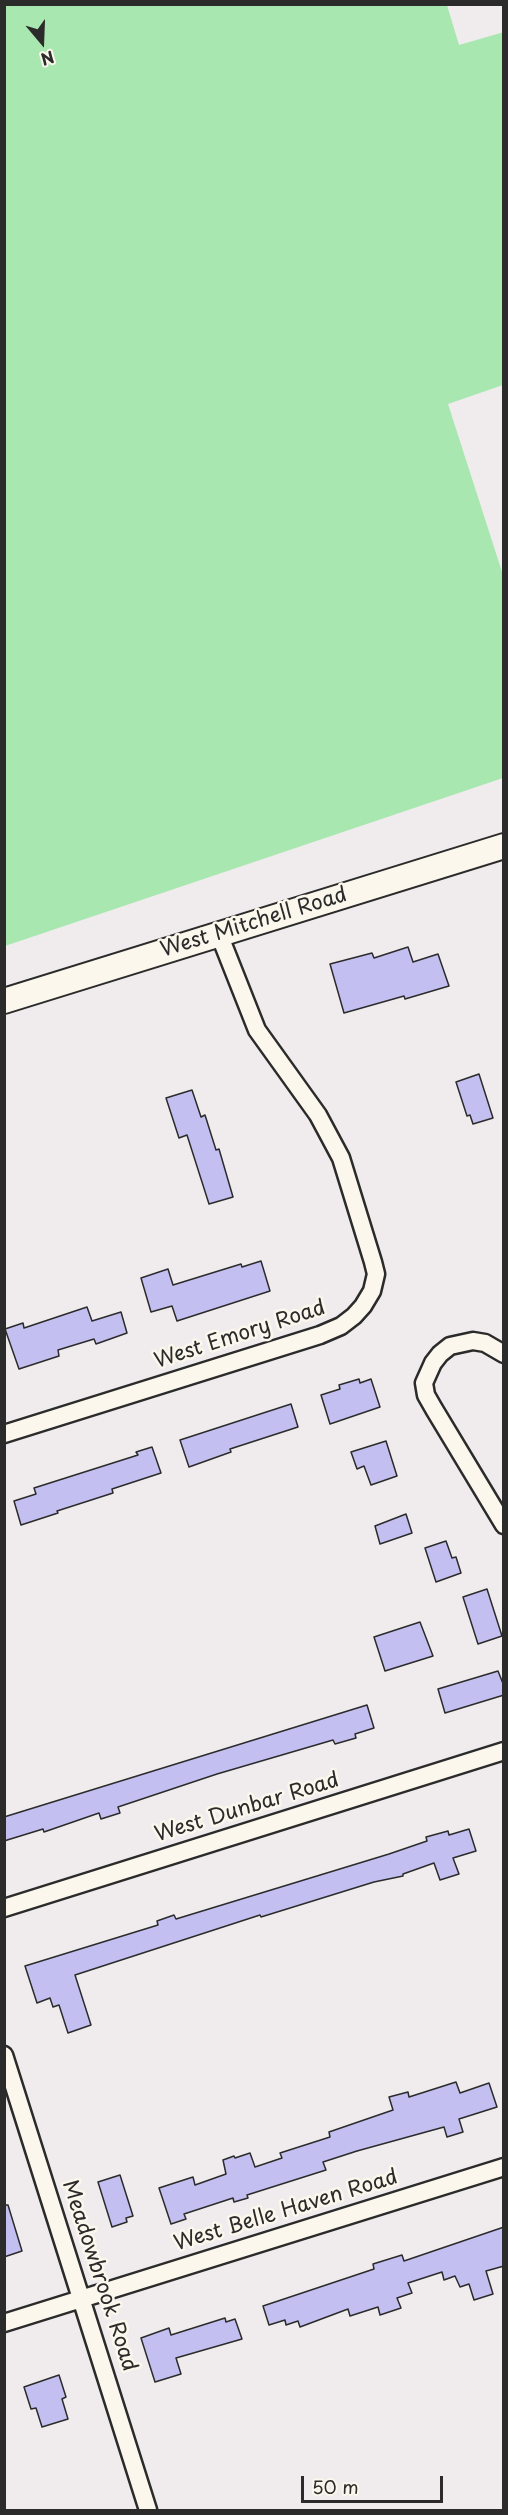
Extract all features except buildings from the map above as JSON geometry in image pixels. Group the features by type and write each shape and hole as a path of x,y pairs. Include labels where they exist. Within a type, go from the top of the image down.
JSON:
{"main road":[{"name":"West Mitchell Road","path":"4,1001 504,846"}],"street":[{"name":"West Emory Road","path":"4,1434 320,1335 341,1326 354,1316 372,1291 376,1274 374,1262 341,1158 318,1115 257,1030 219,934"},
{"path":"504,1354 485,1344 473,1341 450,1346 440,1354 424,1383 426,1395 504,1525"},
{"name":"West Dunbar Road","path":"4,1908 504,1751"},
{"name":"Meadowbrook Road","path":"4,2055 83,2298 148,2511"},
{"name":"West Belle Haven Road","path":"4,2322 504,2167"}],"green space":[{"path":"4,5 447,5 459,45 504,32 503,385 448,404 503,575 503,778 5,946"}]}
